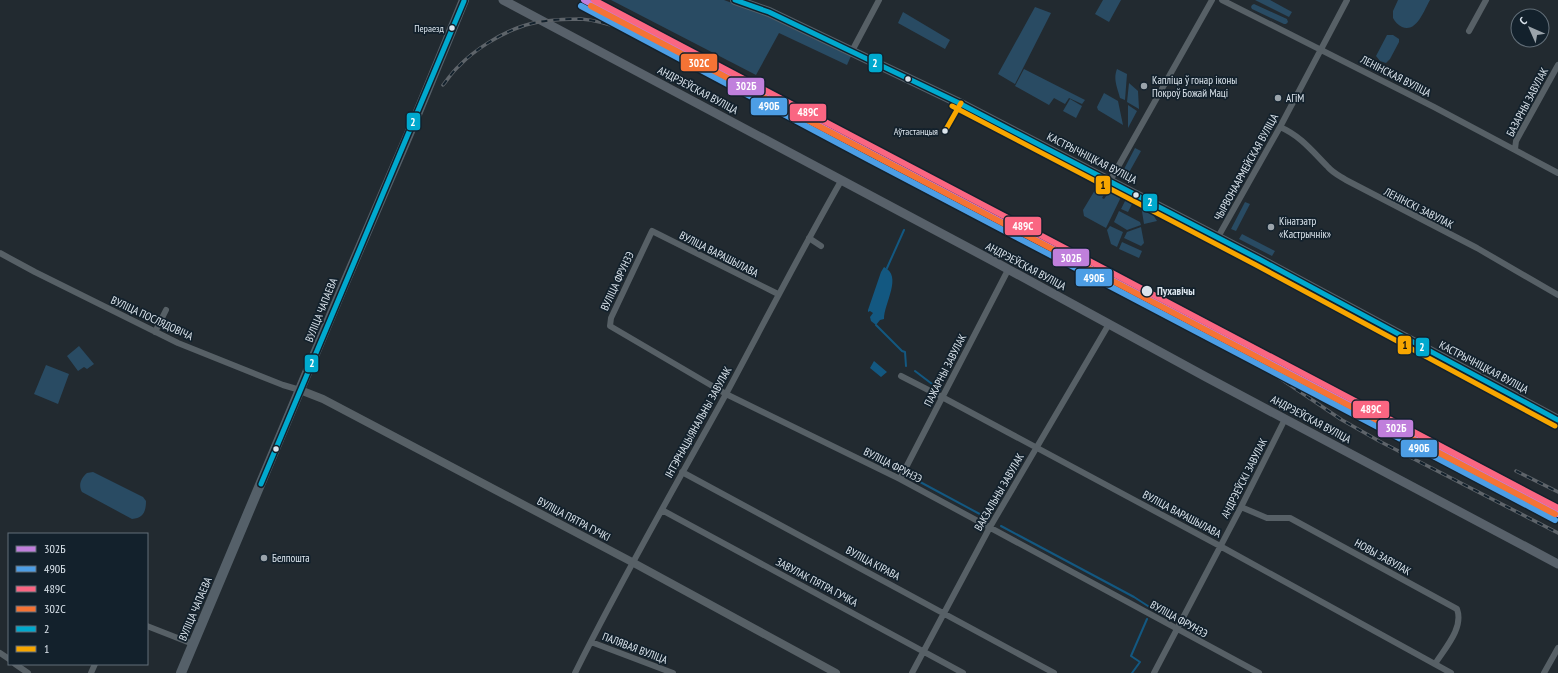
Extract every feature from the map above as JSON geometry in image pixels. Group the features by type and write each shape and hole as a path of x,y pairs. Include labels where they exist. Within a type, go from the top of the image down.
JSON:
{"main road":[{"name":"ВУЛІЦА ЧАПАЕВА","path":"181,673 465,0"},
{"name":"АНДРЭЕЎСКАЯ ВУЛІЦА","path":"503,0 1558,564"},
{"name":"КАСТРЫЧНІЦКАЯ ВУЛІЦА","path":"735,0 769,12 852,51 957,102 1110,180 1558,420"}],"street":[{"path":"852,51 878,0"},
{"path":"1110,180 1212,0"},
{"name":"ЛЕНІНСКАЯ ВУЛІЦА","path":"1222,0 1322,49 1515,149 1558,173"},
{"name":"ЧЫРВОНААРМЕЙСКАЯ ВУЛІЦА","path":"1218,237 1280,127 1347,0"},
{"path":"1469,31 1486,0"},
{"name":"БАЗАРНЫ ЗАВУЛАК","path":"1515,149 1516,141 1558,64"},
{"name":"ЛЕНІНСКІ ЗАВУЛАК","path":"1280,127 1303,141 1316,152 1329,169 1346,180 1489,255 1558,295"},
{"name":"ІНТЭРНАЦЫЯНАЛЬНЫ ЗАВУЛАК","path":"575,673 632,562 726,394 778,294 841,181"},
{"name":"ВУЛІЦА ВАРАШЫЛАВА","path":"652,231 778,294"},
{"name":"ВУЛІЦА ФРУНЗЭ","path":"652,231 611,318 610,326 726,394 900,479 1259,673"},
{"path":"809,238 821,246"},
{"name":"ВУЛІЦА ПОСЛЯДОВІЧА","path":"0,252 35,272 178,343 283,385 300,390"},
{"name":"ПАЖАРНЫ ЗАВУЛАК","path":"900,479 1008,270"},
{"path":"155,332 166,310"},
{"name":"ВАКЗАЛЬНЫ ЗАВУЛАК","path":"912,673 990,527 1109,324"},
{"name":"ВУЛІЦА ВАРАШЫЛАВА","path":"901,376 1220,546 1451,673"},
{"name":"ВУЛІЦА ПЯТРА ГУЧКІ","path":"300,390 323,399 632,562 836,673"},
{"name":"АНДРЭЕЎСКІ ЗАВУЛАК","path":"1154,673 1241,507 1285,419"},
{"name":"ВУЛІЦА КІРАВА","path":"682,472 1054,673"},
{"name":"НОВЫ ЗАВУЛАК","path":"1241,507 1267,518 1290,518 1457,609 1460,616 1457,628 1435,664"},
{"name":"ЗАВУЛАК ПЯТРА ГУЧКА","path":"662,510 963,673"},
{"path":"148,626 193,644"},
{"name":"ПАЛЯВАЯ ВУЛІЦА","path":"590,642 672,673"},
{"path":"1544,673 1558,648"},
{"path":"0,653 8,659"},
{"path":"16,665 28,673"}],"shaded area":[{"path":"611,0 724,0 767,16 851,56 847,65 779,33 756,75"},
{"path":"1103,0 1121,0 1109,22 1095,14"},
{"path":"1255,0 1270,0 1292,12 1289,17"},
{"path":"1398,0 1430,0 1416,24 1407,28 1399,25 1393,18 1393,11"},
{"path":"1254,4 1287,19 1288,22 1284,24 1252,9 1251,7"},
{"path":"1035,7 1051,13 1015,84 998,74"},
{"path":"903,12 950,40 945,49 898,23"},
{"path":"1387,35 1393,35 1399,39 1399,42 1390,59 1386,63 1380,61 1376,56"},
{"path":"1024,69 1085,100 1082,104 1069,98 1065,104 1054,98 1049,105 1015,86"},
{"path":"1117,69 1127,74 1125,100 1120,98 1115,80"},
{"path":"1129,83 1138,91 1139,109 1127,102"},
{"path":"1104,93 1118,101 1123,125 1098,110 1097,107"},
{"path":"1070,99 1082,106 1076,118 1063,111"},
{"path":"1128,105 1137,111 1128,128"},
{"path":"1135,148 1141,151 1127,176 1122,173"},
{"path":"1098,185 1107,189 1102,198 1104,199 1110,191 1121,197 1106,228 1084,216 1083,210"},
{"path":"1127,197 1134,200 1128,212 1121,209"},
{"path":"1245,202 1250,204 1236,231 1231,229"},
{"path":"1141,205 1150,210 1157,221 1144,224"},
{"path":"1119,211 1140,222 1141,225 1127,230 1114,222"},
{"path":"1110,226 1123,232 1117,247 1111,244 1107,230"},
{"path":"1141,227 1144,243 1141,246 1124,238 1127,232"},
{"path":"1242,234 1275,251 1272,256 1239,239"},
{"path":"1122,242 1142,251 1139,258 1119,249"},
{"path":"884,267 889,271 892,277 892,283 884,319 880,320 876,325 871,321 870,317 873,313 870,311 868,312 868,310"},
{"path":"79,346 94,364 87,369 84,367 78,371 67,356"},
{"path":"874,361 887,372 881,377 870,368"},
{"path":"46,365 69,374 58,404 34,394"},
{"path":"93,472 143,497 146,501 143,514 132,519 82,492 80,484 83,477 87,473"}],"waterway":[{"path":"887,268 904,230"},
{"path":"876,325 902,351 905,352 906,366"},
{"path":"915,371 940,390"},
{"path":"909,476 989,519"},
{"path":"1001,526 1134,597 1151,608"},
{"path":"1132,673 1140,662 1131,656 1147,619"}],"railway":[{"path":"443,85 455,70 472,54 504,34 520,27 542,21 581,19 592,20 626,30 764,106"},
{"path":"1266,369 1342,420 1379,441 1558,533"},
{"path":"1440,446 1483,474"},
{"path":"1516,471 1558,492"}],"transit line":[{"name":"302Б","path":"584,0 871,153 1558,514"},
{"name":"489С","path":"594,0 1558,508"},
{"name":"2","path":"735,0 769,12 957,102 1259,259 1558,420"},
{"name":"2","path":"261,484 464,1"},
{"name":"490Б","path":"581,6 868,159 1555,520"},
{"name":"302С","path":"591,6 1555,514"},
{"name":"1","path":"945,131 961,103"},
{"name":"1","path":"952,106 1256,265 1555,426"}],"place":[{"name":"Пераезд","path":"452,28"},
{"name":"Капліца ў гонар іконы Покроў Божай Маці","path":"1144,86"},
{"name":"АГіМ","path":"1278,98"},
{"name":"Аўтастанцыя","path":"945,131"},
{"name":"Кінатэатр «Кастрычнік»","path":"1271,227"},
{"name":"Пухавічы","path":"1147,291"},
{"name":"Белпошта","path":"264,558"}]}
